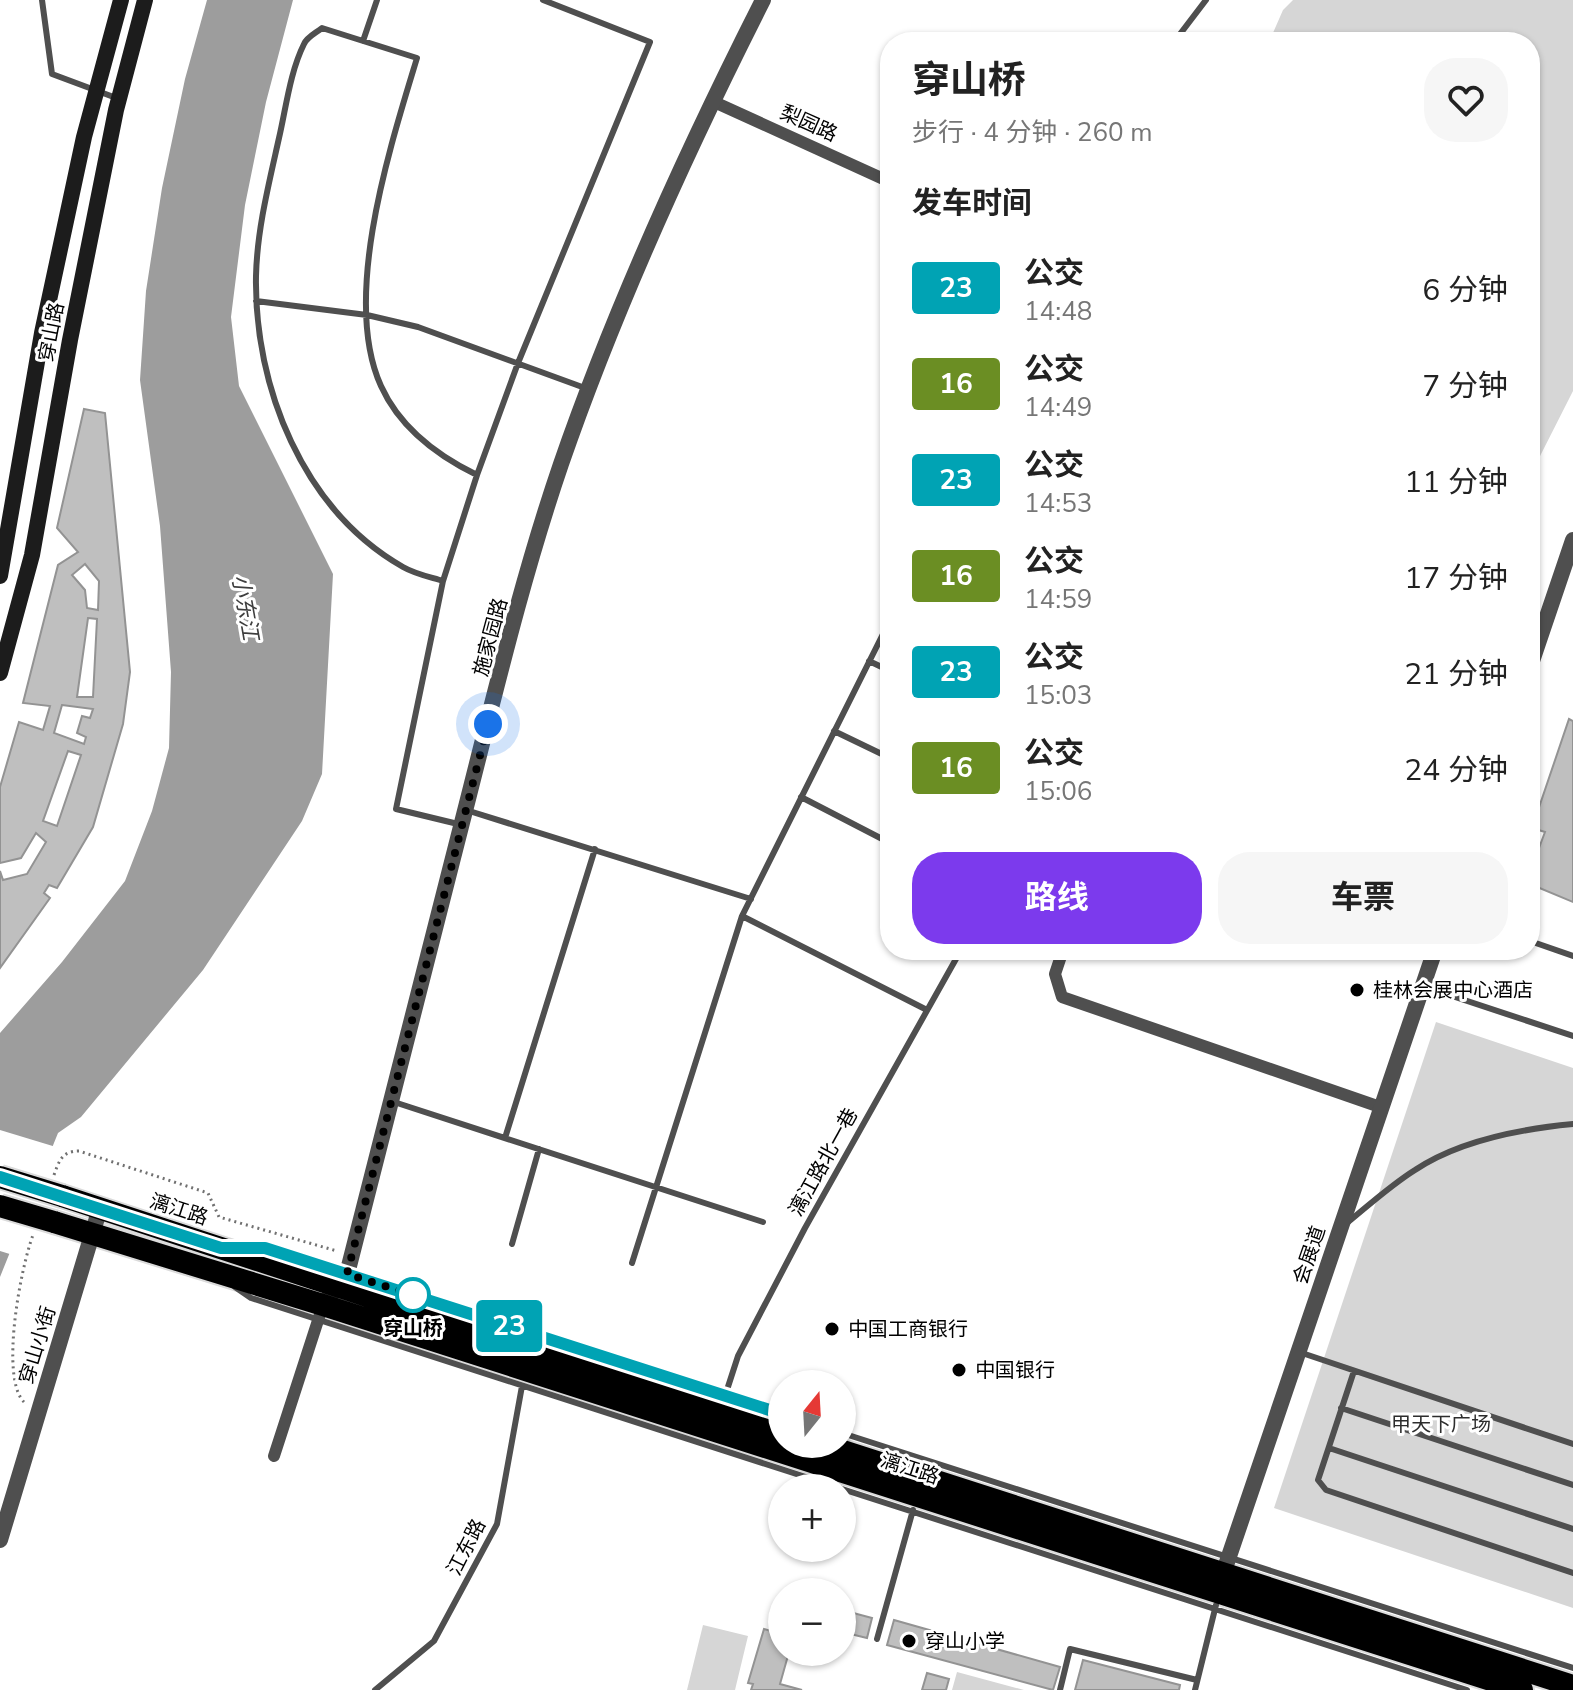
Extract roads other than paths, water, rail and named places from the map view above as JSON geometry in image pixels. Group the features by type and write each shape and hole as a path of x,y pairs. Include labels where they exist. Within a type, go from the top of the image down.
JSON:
{"highway":[{"name":"漓江路","path":"0,1177 221,1248 331,1297 1222,1583 1573,1686"},
{"name":"漓江路","path":"0,1206 213,1270 331,1297 768,1428"},
{"name":"漓江路","path":"854,1458 919,1486"},
{"name":"漓江路","path":"1222,1583 1522,1690"}],"main road":[{"name":"穿山路","path":"0,576 42,333 84,137 121,0"},
{"name":"穿山路","path":"0,673 32,555 70,340 119,99 145,0"}],"street":[{"name":"施家园路","path":"331,1297 391,1101 533,553 589,389 659,218 712,101 763,0"},
{"name":"梨园路","path":"712,101 880,177"},
{"path":"1540,637 1573,540"},
{"path":"1060,960 1055,974 1062,997 1380,1107"},
{"name":"会展道","path":"1222,1583 1297,1352 1432,960"},
{"name":"穿山小街","path":"0,1540 100,1208"},
{"path":"274,1456 331,1297"}],"lane":[{"path":"42,0 52,74 119,99"},
{"path":"363,41 377,0"},
{"path":"543,0 650,42 518,363 477,475 443,581 396,809 464,817 595,849 751,899"},
{"path":"1182,32 1206,0"},
{"path":"443,581 405,569 373,547 321,493 285,428 264,366 256,301 257,262 265,208 296,69 305,41 322,28 417,58 370,247 367,315 370,354 381,387 421,440 449,462 477,475"},
{"path":"256,301 367,315 418,327 589,389"},
{"path":"632,1263 742,916 880,640"},
{"path":"869,661 880,666"},
{"path":"834,731 880,753"},
{"path":"801,797 880,838"},
{"path":"505,1138 595,849"},
{"path":"742,916 927,1010"},
{"path":"1540,944 1573,956"},
{"name":"漓江路北一巷","path":"725,1396 738,1356 805,1228 955,960"},
{"path":"1423,986 1573,1036"},
{"path":"391,1101 763,1222"},
{"path":"1338,1231 1416,1169 1458,1149 1500,1135 1573,1124"},
{"path":"512,1244 539,1149"},
{"path":"331,1297 725,1396 768,1410"},
{"path":"331,1297 522,1386 797,1474"},
{"path":"1297,1352 1573,1444"},
{"path":"1354,1371 1318,1480 1326,1490 1573,1573"},
{"name":"江东路","path":"375,1690 434,1641 497,1524 522,1386"},
{"path":"1341,1408 1573,1485"},
{"path":"856,1443 919,1486 1222,1583 1573,1668"},
{"path":"1329,1448 1573,1529"},
{"path":"856,1488 919,1486"},
{"path":"877,1639 919,1486"},
{"path":"1195,1690 1222,1583"},
{"path":"1222,1583 1467,1690"},
{"path":"1060,1690 1070,1649 1197,1680"}],"water":[{"name":"小东江","path":"207,0 293,0 266,102 245,205 231,317 239,386 333,574 322,774 302,821 203,970 81,1117 58,1133 0,1277 0,1033 62,962 125,881 152,811 169,748 171,672 160,526 140,380 146,291 162,188 185,79"}],"place":[{"name":"桂林会展中心酒店","path":"1357,990"},
{"name":"穿山桥","path":"413,1295"},
{"name":"中国工商银行","path":"832,1329"},
{"name":"中国银行","path":"959,1370"},
{"name":"穿山小学","path":"909,1641"}],"park label":[{"name":"甲天下广场","path":"1441,1424"}]}
